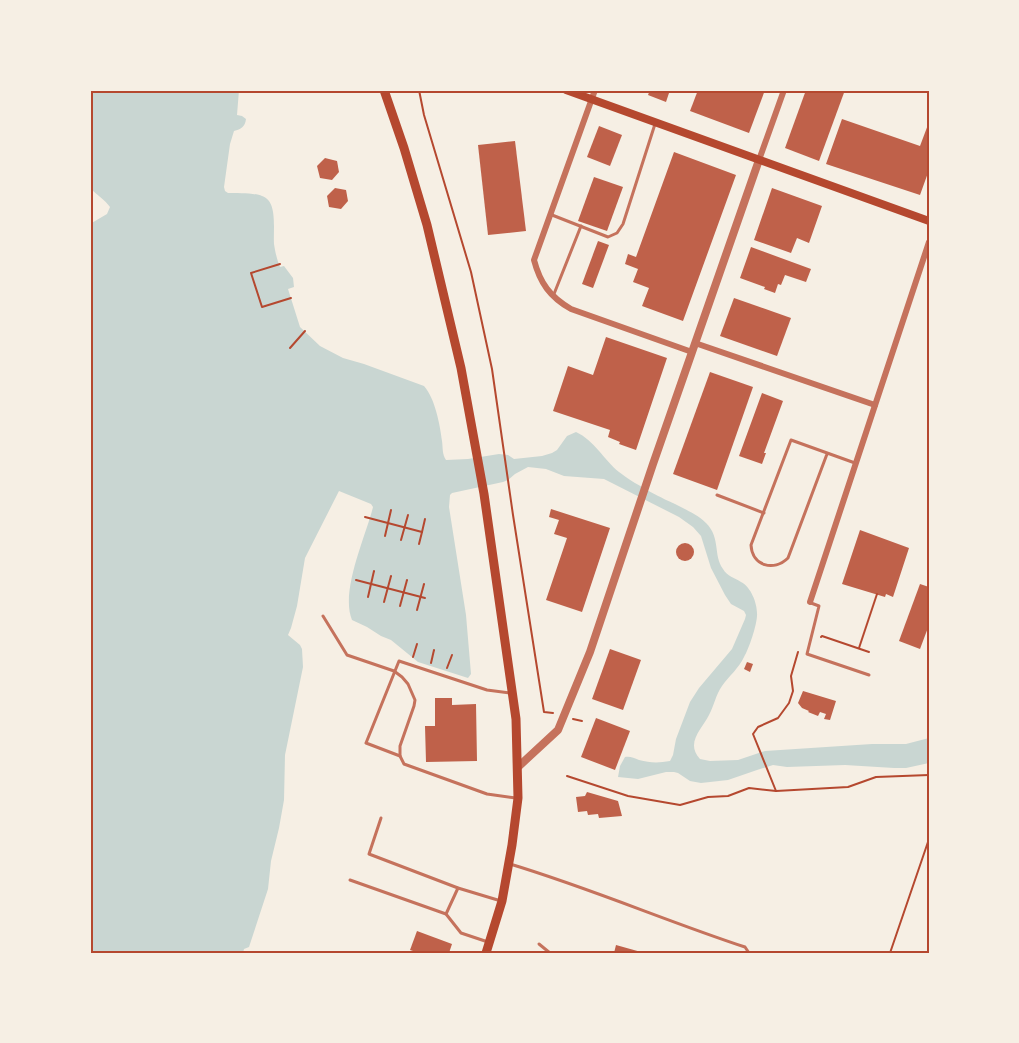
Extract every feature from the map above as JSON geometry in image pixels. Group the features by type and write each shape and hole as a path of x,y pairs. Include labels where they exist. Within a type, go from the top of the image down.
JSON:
{"main road":[{"path":"384,90 427,225 461,369 484,494 516,719 518,798 512,845 501,901 486,953"},
{"path":"566,90 929,221"}],"street":[{"path":"595,90 534,260 537,273 553,296 571,309 692,352"},
{"path":"518,767 558,730 590,652 784,90"},
{"path":"810,602 929,242"},
{"path":"695,344 875,405"}],"lane":[{"path":"921,90 929,90"},
{"path":"550,215 608,237 617,234 656,123"},
{"path":"553,296 581,226"},
{"path":"827,454 788,558 777,565 758,561 753,556 751,545 790,440 856,464"},
{"path":"717,495 764,513"},
{"path":"810,602 819,606 807,654 869,675"},
{"path":"323,616 347,655 394,671 408,684 415,700 400,746 400,756 404,764 487,794 518,798"},
{"path":"400,756 366,743 399,661 487,690 512,693"},
{"path":"381,818 369,854 458,888 501,901"},
{"path":"508,864 579,886 745,947 749,953"},
{"path":"350,880 446,915 461,933 489,942"},
{"path":"446,915 458,888"},
{"path":"539,944 550,953"}],"path":[{"path":"419,90 424,115 471,272 492,369 544,712 582,721"},
{"path":"280,264 251,273 262,308 291,298"},
{"path":"290,348 305,331"},
{"path":"385,536 391,510"},
{"path":"401,540 408,514"},
{"path":"365,517 422,532"},
{"path":"419,544 425,519"},
{"path":"368,597 374,571"},
{"path":"384,602 391,576"},
{"path":"356,580 423,598"},
{"path":"400,606 407,580"},
{"path":"417,610 423,598 424,584"},
{"path":"859,648 877,594"},
{"path":"776,791 753,734 758,727 778,718 789,703 793,692 791,676 803,633 820,639 822,636 869,652"},
{"path":"411,665 417,644"},
{"path":"435,650 431,663 448,668 452,655"},
{"path":"567,776 628,796 680,806 708,797 728,796 749,788 776,791 848,787 876,777 929,775"},
{"path":"890,953 929,839"}],"shaded area":[{"path":"90,90 239,90 237,115 246,119 242,127 234,131 230,144 225,191 259,195 267,199 273,209 276,255 280,267 284,266 293,278 294,287 288,289 300,327 320,346 343,358 424,386 436,412 446,460 499,454 508,455 514,459 542,456 557,450 567,436 576,432 594,445 625,476 654,494 691,512 706,523 714,535 720,564 727,573 745,584 750,591 756,605 757,617 746,653 720,689 709,715 696,736 694,747 700,759 738,760 765,751 906,744 929,738 929,763 906,768 773,765 728,780 701,783 690,781 674,772 638,779 618,777 625,757 651,762 670,761 690,702 732,649 745,619 744,611 731,604 725,595 711,568 701,536 693,527 679,517 604,479 564,476 546,469 528,467 503,482 452,493 449,507 466,615 471,674 468,678 418,662 391,640 352,620 349,594 355,564 373,507 371,504 339,491 305,558 297,606 288,635 302,649 303,667 285,755 284,800 271,861 268,889 249,947 244,949 243,953 90,953 90,224 107,214 110,207 90,188"}],"building":[{"path":"650,90 670,90 666,102 648,95"},
{"path":"698,90 765,90 749,133 690,111"},
{"path":"806,90 845,90 819,161 785,148"},
{"path":"842,119 920,146 929,122 929,170 920,195 826,164"},
{"path":"599,126 622,135 610,166 587,157"},
{"path":"515,141 526,231 488,235 478,145"},
{"path":"674,152 736,175 683,321 642,306 649,288 633,282 638,269 625,264 628,254 636,257"},
{"path":"325,158 337,161 339,172 332,180 320,178 317,166"},
{"path":"594,177 623,187 607,231 578,221"},
{"path":"335,188 346,190 348,201 341,209 329,207 327,196"},
{"path":"772,188 822,206 809,243 797,238 791,253 754,240"},
{"path":"598,241 609,245 593,288 582,284"},
{"path":"751,247 811,269 806,282 785,275 775,293 740,278"},
{"path":"734,298 791,318 777,356 720,336"},
{"path":"606,337 667,358 636,450 608,437 610,430 553,411 568,366 593,375"},
{"path":"710,372 753,387 717,490 673,474"},
{"path":"762,393 783,401 762,464 739,456"},
{"path":"551,509 610,528 582,612 546,600 567,538 554,534 559,520 549,517"},
{"path":"860,530 909,548 893,597 886,594 885,597 842,584"},
{"path":"685,543 691,546 694,552 691,558 685,561 679,558 676,552 679,546"},
{"path":"920,584 929,587 929,625 920,649 899,641"},
{"path":"610,649 641,660 623,710 592,699"},
{"path":"747,662 753,664 750,672 744,669"},
{"path":"803,691 836,701 830,720 824,719 826,714 820,712 818,716 802,708 798,703"},
{"path":"435,698 452,698 452,705 476,704 477,761 426,762 425,726 435,726"},
{"path":"596,718 630,731 615,770 581,757"},
{"path":"587,792 618,801 622,816 599,818 598,814 588,815 587,811 578,812 576,797 585,796"},
{"path":"417,931 452,944 449,953 419,953 410,950"},
{"path":"616,945 641,952 641,953 614,953"}]}
